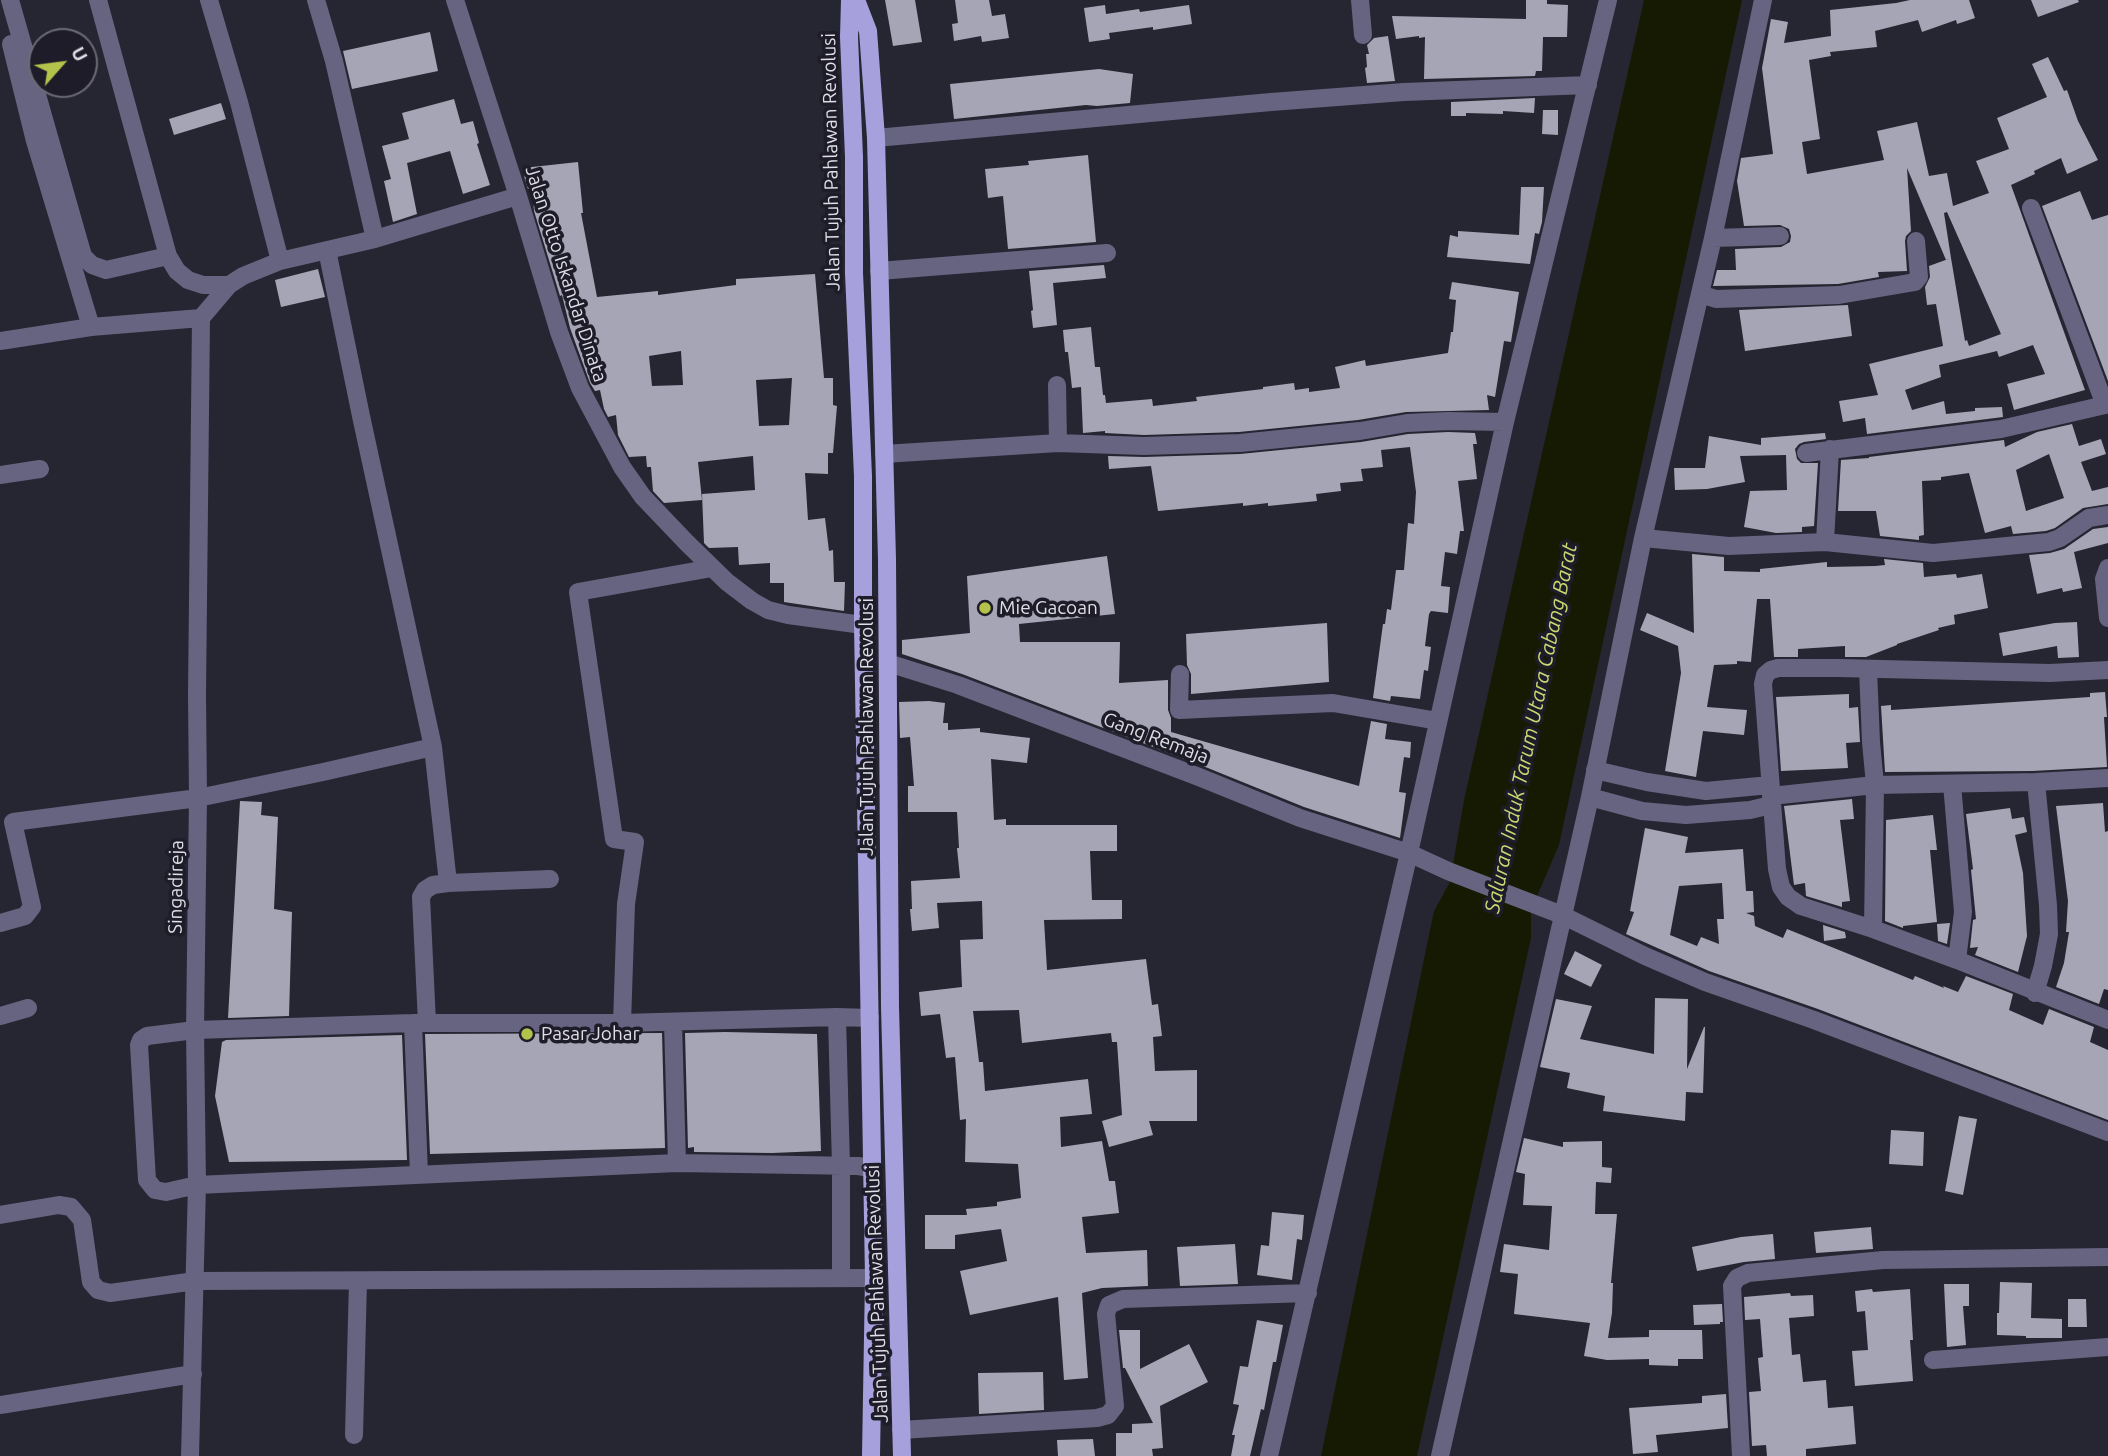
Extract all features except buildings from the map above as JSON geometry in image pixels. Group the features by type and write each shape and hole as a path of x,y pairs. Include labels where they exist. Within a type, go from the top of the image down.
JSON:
{"main road":[{"name":"Jalan Tujuh Pahlawan Revolusi","path":"850,0 854,273 863,476 874,1278 870,1456"},
{"name":"Jalan Tujuh Pahlawan Revolusi","path":"856,0 868,31 876,138 888,663 890,990 902,1456"}],"street":[{"path":"0,0 35,141 91,327"},
{"path":"10,0 83,256 92,265 106,270 169,256"},
{"path":"98,0 169,256 177,271 188,281 203,285 229,285"},
{"path":"209,0 239,102 280,261"},
{"path":"316,0 334,61 375,239"},
{"name":"Jalan Otto Iskandar Dinata","path":"454,0 559,332 580,388 622,467 643,497 712,568 727,582 768,610 863,625"},
{"path":"1360,0 1363,35"},
{"path":"1269,1456 1409,853 1505,422 1608,0"},
{"path":"1440,1456 1590,797 1643,538 1766,1"},
{"path":"876,138 1404,92 1588,85"},
{"path":"0,341 91,327 201,318 229,285 243,276 280,261 375,239 518,196"},
{"path":"1806,453 2001,429 2105,405 2031,208"},
{"path":"1713,237 1780,236"},
{"path":"1700,294 1716,299 1839,295 1915,282 1919,277 1916,241"},
{"path":"327,250 433,747 448,883"},
{"path":"879,271 1107,253"},
{"name":"Singadireja","path":"190,1456 197,1185 195,1030 201,318"},
{"path":"1057,384 1058,443"},
{"path":"884,454 1058,443 1144,446 1226,444 1407,423 1505,422"},
{"path":"1825,542 1830,449"},
{"path":"0,475 40,469"},
{"path":"1643,538 1729,546 1825,542 1933,553 2049,542 2060,538 2089,518 2108,515"},
{"path":"622,1023 626,904 635,842 614,839 578,592 712,568"},
{"path":"2108,568 2104,579 2108,618"},
{"name":"Gang Remaja","path":"888,663 971,690 1300,818 1409,853 1562,915 1705,982 1814,1020 2108,1132"},
{"path":"2108,670 2050,673 1778,668 1765,675 1763,684 1777,869 1781,887 1788,897 1801,906 1957,960 2108,1020"},
{"path":"1868,669 1875,785 1873,929"},
{"path":"1180,674 1180,710 1333,702 1438,721"},
{"path":"0,923 26,916 32,907 7,823 198,798 433,747"},
{"path":"1595,770 1647,782 1771,795 1875,785 2108,778"},
{"path":"1642,811 1647,782"},
{"path":"2035,993 2049,934 2036,782"},
{"path":"1952,783 1963,912 1957,960"},
{"path":"1704,814 1706,790"},
{"path":"1590,797 1642,811 1686,815 1750,810 1771,795"},
{"path":"419,1174 421,897 425,890 433,885 550,879"},
{"path":"0,1016 28,1008"},
{"path":"837,1017 841,1278"},
{"path":"870,1018 622,1023 420,1023 195,1030 147,1036 139,1045 147,1180 155,1190 166,1192 197,1185 677,1163 872,1168"},
{"path":"673,1022 677,1163"},
{"path":"0,1215 59,1205 71,1207 82,1220 91,1282 99,1290 110,1293 195,1281 874,1278"},
{"path":"1741,1456 1732,1286 1737,1278 1748,1273 1883,1260 2108,1257"},
{"path":"354,1435 358,1281"},
{"path":"901,1430 1097,1418 1108,1415 1115,1406 1106,1314 1109,1305 1123,1299 1308,1293"},
{"path":"1933,1360 2108,1347"},
{"path":"0,1405 193,1374"}],"water":[{"name":"Saluran Induk Tarum Utara Cabang Barat","path":"1644,0 1742,0 1559,845 1531,910 1531,938 1417,1456 1321,1456 1434,911 1450,882 1464,800"}],"place":[{"name":"Mie Gacoan","path":"985,608"},
{"name":"Pasar Johar","path":"527,1034"}]}
